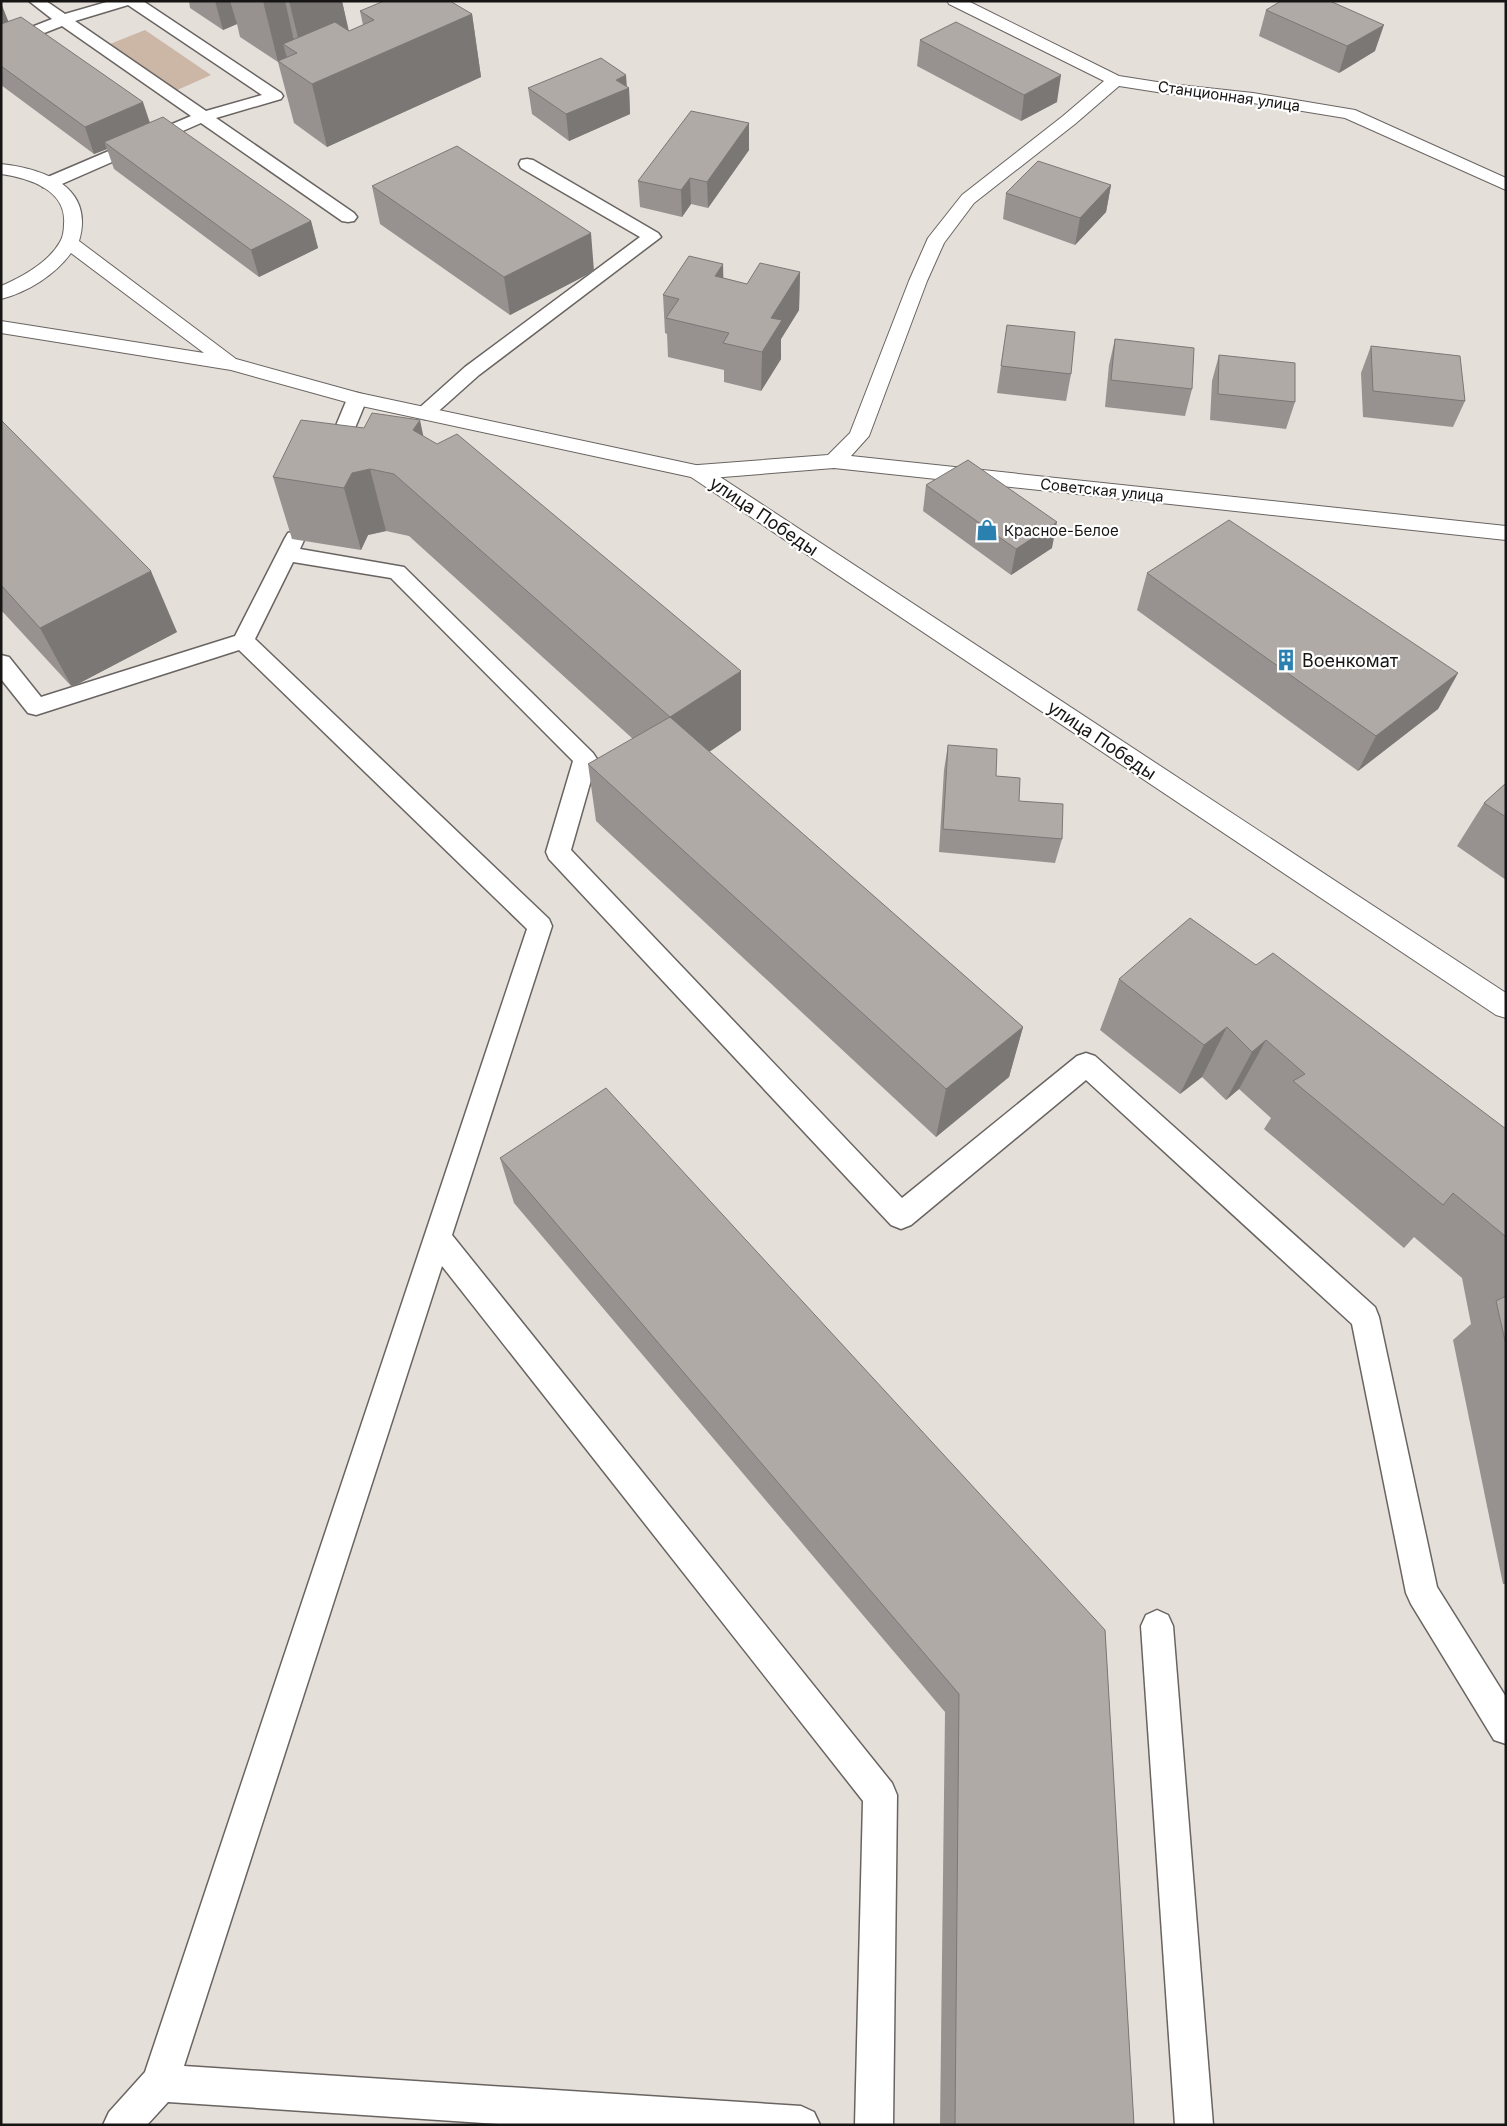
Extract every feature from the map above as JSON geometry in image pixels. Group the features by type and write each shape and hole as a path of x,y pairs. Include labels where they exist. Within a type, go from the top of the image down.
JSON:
{"street":[{"name":"Станционная улица","path":"955,1 1115,80 1170,89 1253,98 1349,114 1506,185"},
{"path":"834,461 859,436 918,281 935,242 968,199 1070,120 1115,80"},
{"path":"1,169 30,174 49,183 68,199 75,220 69,242 49,266 17,286 1,292"},
{"path":"69,242 232,364"},
{"path":"1,327 232,364 357,400 698,472"},
{"name":"Советская улица","path":"698,472 834,461 1506,533"},
{"name":"улица Победы","path":"698,472 1506,1007"}],"lane":[{"path":"36,1 348,217"},
{"path":"1,45 64,20 127,1"},
{"path":"49,183 204,117 283,94 132,1"},
{"path":"425,413 472,371 652,237 527,164"},
{"path":"324,476 357,400"},
{"path":"1,663 36,707 243,641 304,519"},
{"path":"288,554 397,572 585,759 558,852 902,1216 1086,1064 1365,1317 1422,1593 1506,1728"},
{"path":"122,2125 160,2083 540,926 243,641"},
{"path":"438,1239 880,1795 874,2125"},
{"path":"1157,1626 1194,2125"},
{"path":"160,2083 801,2125"}],"shaded area":[{"path":"145,30 211,75 175,91 110,44"}],"building":[{"path":"384,1 450,1 472,14 312,84 278,61 297,53 283,44 335,22 349,31 374,20 360,11"},
{"path":"1281,1 1330,1 1384,25 1347,46 1266,10"},
{"path":"21,17 143,102 85,127 1,66 1,24"},
{"path":"956,22 1061,75 1024,95 920,40"},
{"path":"601,58 626,75 616,80 629,88 566,114 528,88"},
{"path":"691,111 749,123 707,182 690,178 681,190 638,181"},
{"path":"163,117 311,221 251,250 104,142"},
{"path":"457,146 591,233 504,277 372,186"},
{"path":"1038,161 1111,185 1080,218 1006,193"},
{"path":"689,256 723,264 715,276 747,284 760,263 800,272 771,318 782,320 762,352 723,343 729,333 666,318 679,299 663,295"},
{"path":"1007,325 1075,332 1071,374 1001,366"},
{"path":"1115,339 1194,348 1192,389 1111,380"},
{"path":"1371,346 1460,356 1465,401 1373,391"},
{"path":"1219,355 1295,363 1295,402 1218,394"},
{"path":"372,413 420,420 413,430 437,444 457,434 741,671 670,717 394,474 370,469 352,473 344,488 273,477 301,420 364,428"},
{"path":"1,420 151,571 40,628 1,585"},
{"path":"968,460 1057,522 1016,549 926,485"},
{"path":"1229,520 1458,673 1376,736 1147,573"},
{"path":"670,717 1023,1027 946,1089 588,764"},
{"path":"948,745 997,749 996,776 1020,778 1019,801 1063,804 1062,839 943,829"},
{"path":"1506,783 1506,817 1484,803"},
{"path":"1190,918 1256,965 1273,953 1506,1129 1506,1242 1505,1236 1453,1193 1443,1205 1293,1081 1305,1074 1266,1040 1252,1052 1227,1027 1204,1045 1119,979"},
{"path":"606,1088 1105,1630 1134,2125 955,2125 959,1694 500,1158"},
{"path":"1506,1296 1506,1345 1496,1301"}],"place":[{"name":"Красное-Белое","path":"987,530"},
{"name":"Военкомат","path":"1286,660"}]}
